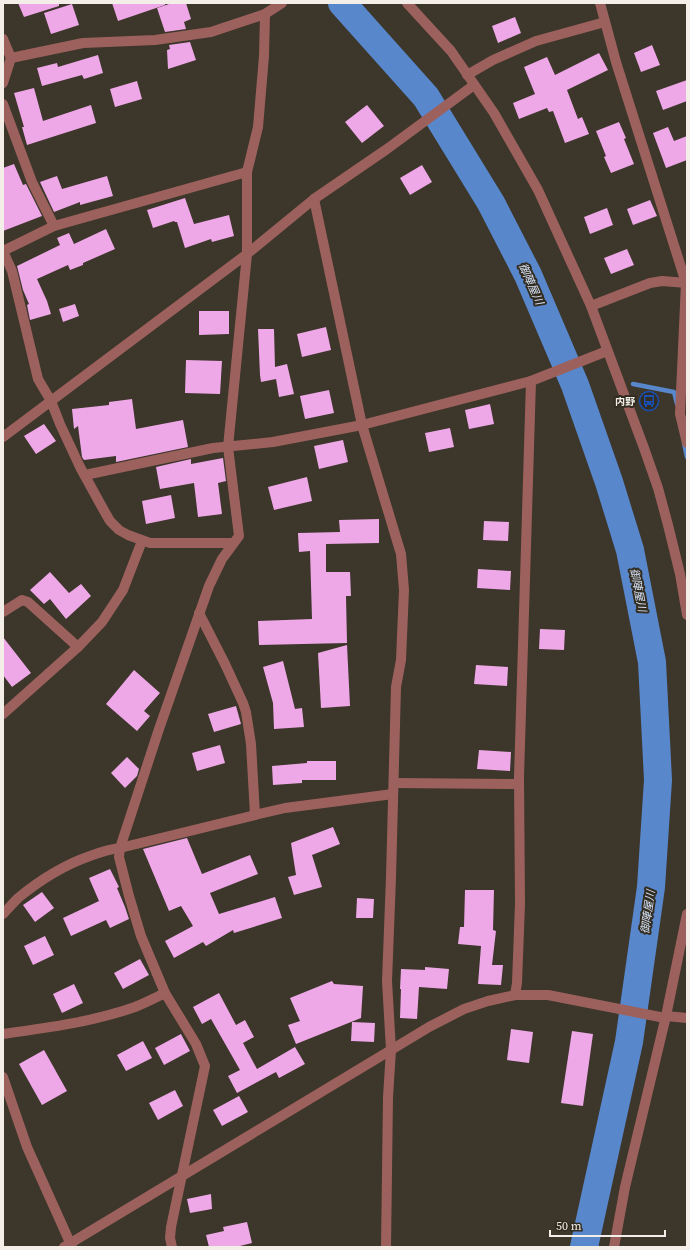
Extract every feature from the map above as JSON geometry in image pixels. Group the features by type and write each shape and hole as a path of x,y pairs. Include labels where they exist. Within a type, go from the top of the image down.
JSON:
{"street":[{"path":"11,58 83,43 155,40 211,32 265,14 282,3"},
{"path":"407,3 451,51 494,113 538,190 591,306 658,488 680,574 687,615"},
{"path":"600,3 616,62 687,283 680,414 687,443"},
{"path":"172,1247 170,1238 171,1227 204,1066 196,1044 165,993 139,929 119,857 120,848 150,757 209,586 222,559 239,536 228,447 247,254 247,172 258,127 264,56 265,14"},
{"path":"467,75 493,60 536,41 605,22"},
{"path":"3,39 11,58 3,83"},
{"path":"3,437 247,254 314,199 387,149 474,85"},
{"path":"3,104 32,182 54,226"},
{"path":"233,543 150,543 142,541 119,530 110,521 85,475 60,424 51,401 38,379 12,270 3,251 54,226 247,172"},
{"path":"314,199 362,425 401,554 404,590 401,660 396,687 387,981 391,1050 388,1097 386,1247"},
{"path":"591,306 650,283 662,281 687,283"},
{"path":"85,475 213,448 273,442 362,425 530,381 607,351"},
{"path":"515,995 520,904 519,784 530,381"},
{"path":"3,714 78,648 102,622 123,590 142,541"},
{"path":"3,612 22,600 28,602 78,648"},
{"path":"199,613 225,664 246,712 252,744 255,815"},
{"path":"394,783 519,784"},
{"path":"3,914 18,899 43,879 67,865 110,849 120,848 255,815 315,804 393,794"},
{"path":"614,1247 625,1186 666,1017 687,914"},
{"path":"3,1034 54,1027 100,1018 136,1007 165,993"},
{"path":"3,1077 27,1147 69,1246 181,1176 429,1027 464,1009 515,995 548,994 654,1016 687,1018"}],"building":[{"path":"18,3 59,3 59,6 24,17"},
{"path":"112,3 165,3 165,5 118,21"},
{"path":"172,3 186,3 191,19 184,22 186,29 165,32 157,8"},
{"path":"72,4 79,25 51,34 44,13"},
{"path":"515,17 521,33 498,43 492,26"},
{"path":"190,42 196,60 168,69 167,50 170,49 169,45"},
{"path":"652,45 660,65 641,72 634,53"},
{"path":"599,53 608,70 567,90 578,119 582,117 589,134 565,143 553,111 549,112 547,108 519,119 513,103 535,94 524,67 547,57 555,75"},
{"path":"98,55 103,73 84,79 82,75 42,86 37,68 57,63 58,67"},
{"path":"687,80 687,101 663,110 656,91"},
{"path":"137,81 142,99 115,107 110,89"},
{"path":"34,88 43,121 91,105 96,123 27,145 22,127 24,127 14,93"},
{"path":"367,105 384,126 362,143 345,122"},
{"path":"619,122 626,138 624,139 634,164 611,173 604,157 606,156 596,131"},
{"path":"668,127 674,141 687,136 687,160 666,168 653,133"},
{"path":"14,164 23,185 26,184 42,216 3,231 3,168"},
{"path":"422,165 432,182 410,195 400,178"},
{"path":"57,176 62,189 107,176 113,196 80,205 80,202 54,212 40,182"},
{"path":"185,198 194,224 229,215 234,236 212,242 211,239 185,248 177,222 174,221 153,228 147,210"},
{"path":"650,200 657,216 633,225 627,209"},
{"path":"607,208 613,225 590,234 584,217"},
{"path":"106,229 115,249 70,270 68,265 37,279 51,314 30,320 27,305 29,304 23,290 17,266 60,245 57,238 69,233 74,244"},
{"path":"627,249 634,265 611,274 604,258"},
{"path":"75,304 79,316 63,322 59,309"},
{"path":"199,311 229,311 229,334 199,335"},
{"path":"326,327 331,350 302,357 297,334"},
{"path":"258,329 274,329 275,367 287,364 294,394 279,397 276,379 261,382"},
{"path":"186,360 222,361 220,394 185,393"},
{"path":"329,390 334,413 305,419 300,396"},
{"path":"132,399 136,429 183,420 188,447 116,462 116,456 84,460 82,457 78,426 74,429 72,409 109,405 109,402"},
{"path":"490,404 494,424 469,429 465,410"},
{"path":"44,424 56,441 36,454 24,436"},
{"path":"450,428 454,447 429,452 425,433"},
{"path":"343,440 348,462 319,469 314,446"},
{"path":"223,458 226,481 218,483 222,514 198,517 194,483 160,489 156,467 191,459 191,464"},
{"path":"307,477 312,501 274,510 268,487"},
{"path":"171,495 175,518 146,524 142,501"},
{"path":"379,519 379,543 326,544 326,572 350,572 351,596 346,596 347,643 259,645 258,621 312,619 310,551 299,552 298,533 340,532 339,520"},
{"path":"484,521 509,522 508,541 483,540"},
{"path":"478,569 511,571 510,590 477,588"},
{"path":"50,572 69,593 81,584 91,596 66,619 50,599 44,604 30,590"},
{"path":"540,629 565,630 564,650 539,649"},
{"path":"3,637 31,673 12,687 3,675"},
{"path":"347,645 350,706 321,708 318,653"},
{"path":"283,661 295,709 302,708 304,727 274,729 273,703 263,667"},
{"path":"476,665 508,667 507,686 474,684"},
{"path":"134,670 160,693 144,711 150,716 137,731 106,704"},
{"path":"236,706 241,724 214,732 208,714"},
{"path":"220,745 225,763 197,771 192,753"},
{"path":"479,750 511,752 510,771 477,769"},
{"path":"127,757 139,769 137,776 125,788 111,773"},
{"path":"307,761 336,761 336,780 302,780 302,783 273,785 272,766 307,763"},
{"path":"333,827 340,844 312,855 322,887 294,895 288,877 296,875 291,843"},
{"path":"187,838 202,874 250,855 258,874 210,893 219,914 275,897 282,918 234,933 233,930 206,946 203,942 174,958 165,941 193,926 181,906 169,911 143,849"},
{"path":"110,869 119,887 117,888 129,919 110,928 106,920 71,936 63,918 99,901 89,878"},
{"path":"465,890 494,890 493,930 496,931 492,965 503,965 501,985 478,984 481,946 458,944 460,927 464,927"},
{"path":"42,892 54,908 35,922 23,905"},
{"path":"357,898 374,899 373,918 356,918"},
{"path":"45,936 54,955 33,965 24,946"},
{"path":"140,959 149,975 123,989 114,973"},
{"path":"425,967 449,969 447,989 419,987 417,1019 400,1018 401,969 425,970"},
{"path":"332,981 334,984 363,986 361,1018 296,1044 288,1025 300,1021 290,998"},
{"path":"74,984 83,1003 62,1013 53,994"},
{"path":"219,993 236,1025 245,1020 254,1037 243,1043 257,1069 295,1047 305,1064 279,1078 276,1072 237,1093 228,1076 240,1070 211,1019 202,1024 193,1007"},
{"path":"352,1022 375,1023 374,1042 351,1041"},
{"path":"511,1029 533,1032 529,1063 507,1060"},
{"path":"572,1031 593,1034 583,1106 561,1103"},
{"path":"181,1034 190,1051 164,1065 155,1048"},
{"path":"143,1041 152,1058 126,1071 117,1055"},
{"path":"44,1050 67,1091 42,1105 19,1064"},
{"path":"175,1090 183,1106 158,1120 149,1103"},
{"path":"239,1096 248,1112 222,1126 213,1110"},
{"path":"211,1194 212,1209 190,1213 187,1199"},
{"path":"247,1222 252,1243 236,1247 209,1247 206,1235 224,1231 223,1227"}],"waterway":[{"name":"御陣屋川","path":"342,3 426,97 491,203 528,275 575,385 609,482 630,550 652,662 658,780 651,887 629,1042 584,1247"},
{"path":"633,384 674,392 677,404"},
{"path":"684,443 687,457"}],"place":[{"name":"内野","path":"649,401"}]}
